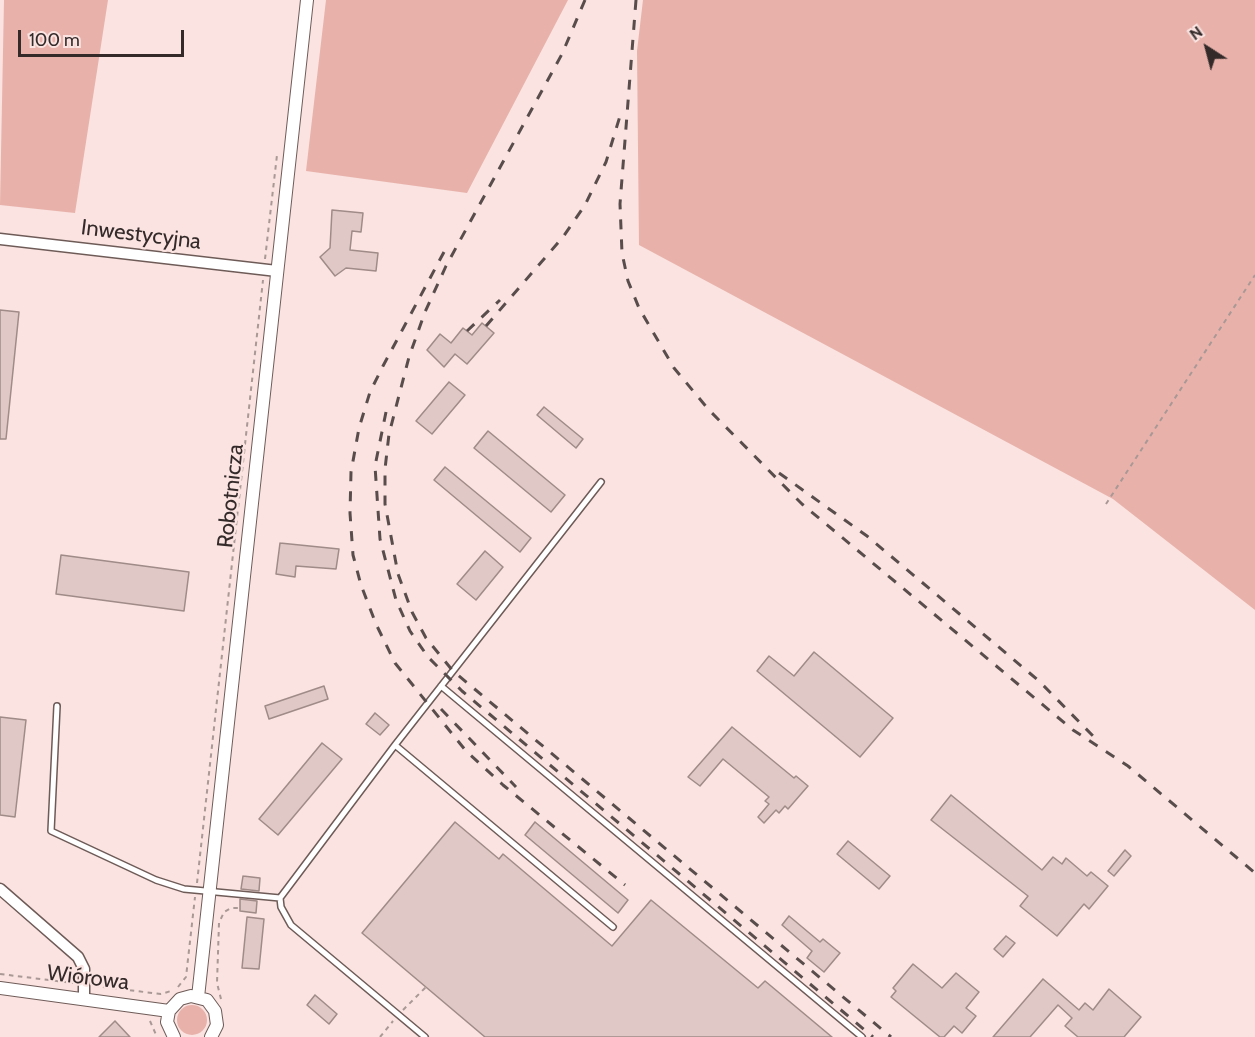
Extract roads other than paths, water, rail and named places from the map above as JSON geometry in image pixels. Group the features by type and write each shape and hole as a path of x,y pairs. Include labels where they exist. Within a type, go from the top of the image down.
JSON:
{"street":[{"name":"Robotnicza","path":"198,996 270,270 307,0"},
{"name":"Inwestycyjna","path":"0,239 270,270"},
{"path":"0,889 78,957 84,969 84,998"},
{"name":"Wiórowa","path":"0,988 169,1011"},
{"path":"174,1037 167,1022 169,1011 180,999 198,996 207,1000 215,1011 217,1025 211,1037"}],"lane":[{"path":"425,1037 291,925 281,907 280,898 395,745 601,482"},
{"path":"441,686 862,1037"},
{"path":"57,706 51,831 156,880 196,890 280,898"},
{"path":"395,745 613,927"}],"railway":[{"path":"585,0 562,54 446,266 425,312 409,357 389,434 385,469 385,504 398,574 412,612 426,638 453,671 891,1037"},
{"path":"636,0 620,204 622,253 628,281 639,308 674,368 709,410 802,504 1073,730 1128,766 1255,873"},
{"path":"486,326 563,237 585,205 606,162 620,116"},
{"path":"444,252 370,392 359,428 351,472 350,513 353,555 361,585 376,624 395,663 466,751 503,785 625,885"},
{"path":"467,331 500,300"},
{"path":"386,412 375,466 380,539 396,600 410,631 428,657 462,691 873,1037"},
{"path":"779,473 867,536 1039,681 1094,737"},
{"path":"441,709 516,787"}]}
